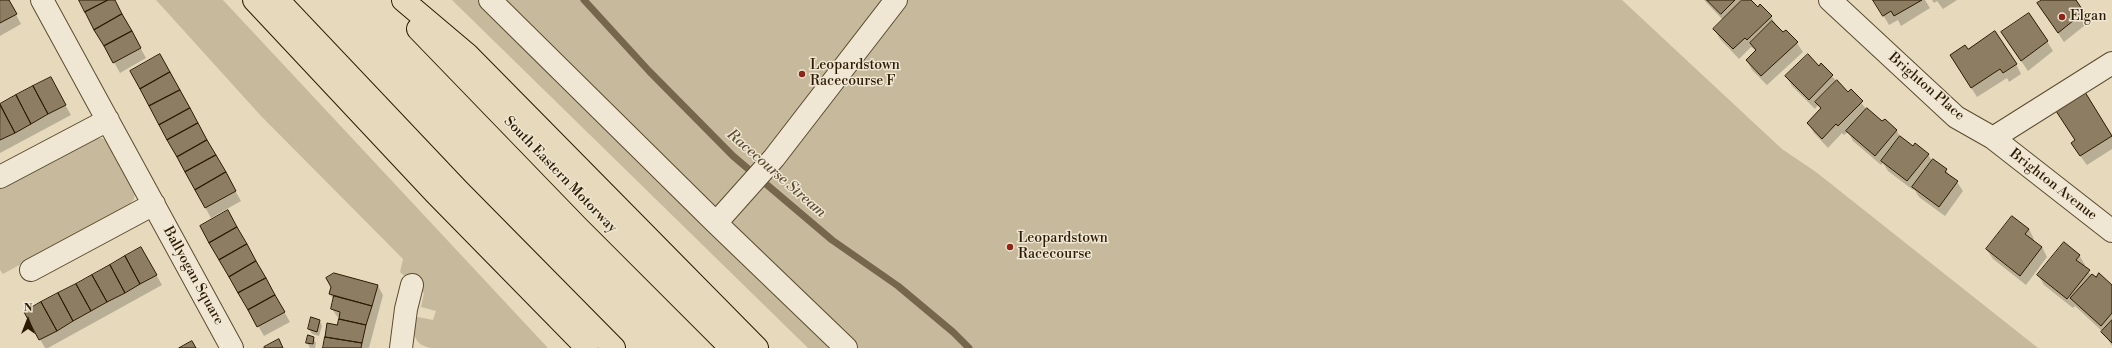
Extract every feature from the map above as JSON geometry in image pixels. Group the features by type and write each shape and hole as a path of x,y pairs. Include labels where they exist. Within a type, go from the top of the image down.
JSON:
{"highway":[{"path":"254,0 434,192 587,348"},
{"path":"278,0 463,195 614,348"},
{"name":"South Eastern Motorway","path":"391,0 589,206 732,348"},
{"path":"403,0 468,56 757,348"}],"street":[{"name":"Ballyogan Square","path":"42,0 232,348"},
{"path":"490,0 716,224 846,348"},
{"path":"716,224 774,158 896,0"},
{"name":"Brighton Place","path":"1830,0 1956,118 1994,138"},
{"path":"1994,138 2112,63"},
{"path":"0,177 108,120"},
{"name":"Brighton Avenue","path":"1994,138 2112,231"},
{"path":"32,270 154,204"},
{"path":"401,348 406,309 412,286"}],"shaded area":[{"path":"156,0 223,0 548,348 431,348 421,345 416,339 414,321 418,317 433,320 436,311 421,307 424,293 400,272 403,259 261,116"},
{"path":"452,0 1622,0 1782,149 1816,172 2038,348 808,348"},
{"path":"101,138 109,141 135,192 134,199 128,206 3,274 0,270 0,188 92,139"}],"building":[{"path":"0,0 9,0 17,14 0,23"},
{"path":"79,0 108,0 85,12"},
{"path":"108,0 115,0 122,14 94,30 85,12"},
{"path":"1707,0 1735,0 1721,14"},
{"path":"1742,0 1751,0 1758,7 1760,4 1772,16 1747,40 1745,38 1733,49 1713,29"},
{"path":"1873,0 1922,0 1894,16 1891,11 1883,16"},
{"name":"Elgan","path":"2042,0 2076,0 2084,12 2058,33 2037,3"},
{"path":"2029,13 2048,41 2021,61 2001,32"},
{"path":"122,14 132,31 104,46 94,30"},
{"path":"1772,21 1783,32 1786,30 1798,42 1761,76 1746,60 1756,50 1750,43"},
{"path":"132,31 141,48 113,63 104,46"},
{"path":"1995,31 2017,64 2003,73 2000,69 1971,88 1950,55 1965,45 1968,49"},
{"path":"160,54 170,72 140,89 130,71"},
{"path":"1808,54 1819,66 1821,63 1833,75 1809,100 1785,76"},
{"path":"170,72 180,90 149,106 140,89"},
{"path":"51,77 66,105 48,114 33,86"},
{"path":"1837,80 1848,92 1851,89 1863,101 1838,126 1836,124 1822,139 1807,123 1821,108 1815,102"},
{"path":"33,86 48,114 31,124 16,95"},
{"path":"180,90 190,108 159,125 149,106"},
{"path":"2085,92 2112,136 2080,156 2071,143 2075,140 2056,111"},
{"path":"16,95 31,124 15,133 0,104"},
{"path":"0,105 15,133 0,140"},
{"path":"190,108 198,123 167,140 159,125"},
{"path":"1867,108 1882,121 1885,119 1897,130 1875,156 1846,131"},
{"path":"198,123 207,140 177,157 167,140"},
{"path":"1900,136 1913,146 1915,143 1929,154 1907,181 1881,161"},
{"path":"207,140 216,155 185,172 177,157"},
{"path":"216,155 226,172 195,190 185,172"},
{"path":"1933,159 1947,169 1945,172 1958,181 1939,207 1912,187"},
{"path":"226,172 236,191 205,208 195,190"},
{"path":"228,210 237,227 209,243 200,226"},
{"path":"2012,216 2029,229 2025,234 2042,247 2020,276 1986,249"},
{"path":"237,227 247,244 219,260 209,243"},
{"path":"2064,242 2080,255 2076,260 2090,270 2067,299 2037,275"},
{"path":"247,244 256,261 229,277 219,260"},
{"path":"141,247 157,275 140,284 125,256"},
{"path":"125,256 140,284 125,293 110,265"},
{"path":"256,261 266,278 238,293 229,277"},
{"path":"110,265 125,293 107,302 92,275"},
{"path":"334,273 378,285 372,306 329,294 331,287 326,278"},
{"path":"2099,273 2112,285 2112,313 2101,326 2070,298 2092,274 2096,277"},
{"path":"92,275 107,302 91,311 76,284"},
{"path":"266,278 275,295 248,310 238,293"},
{"path":"76,284 91,311 73,321 58,293"},
{"path":"58,293 73,321 57,331 41,302"},
{"path":"275,295 285,312 257,327 248,310"},
{"path":"334,296 372,306 366,325 339,319 340,312 331,309"},
{"path":"41,302 57,331 39,340 24,312"},
{"path":"311,317 320,320 317,332 308,329"},
{"path":"339,319 366,325 362,343 325,337 327,323 337,325"},
{"path":"2112,320 2112,343 2101,332"},
{"path":"308,335 314,337 313,344 306,343"},
{"path":"325,337 362,343 361,348 323,348"},
{"path":"279,339 283,348 264,348 264,347"},
{"path":"192,341 196,348 179,348"}],"waterway":[{"name":"Racecourse Stream","path":"584,0 649,71 733,156 832,240 898,286 953,332 969,348"}],"place":[{"name":"Elgan","path":"2062,17"},
{"name":"Leopardstown Racecourse F","path":"802,74"},
{"name":"Leopardstown Racecourse","path":"1010,247"}]}
